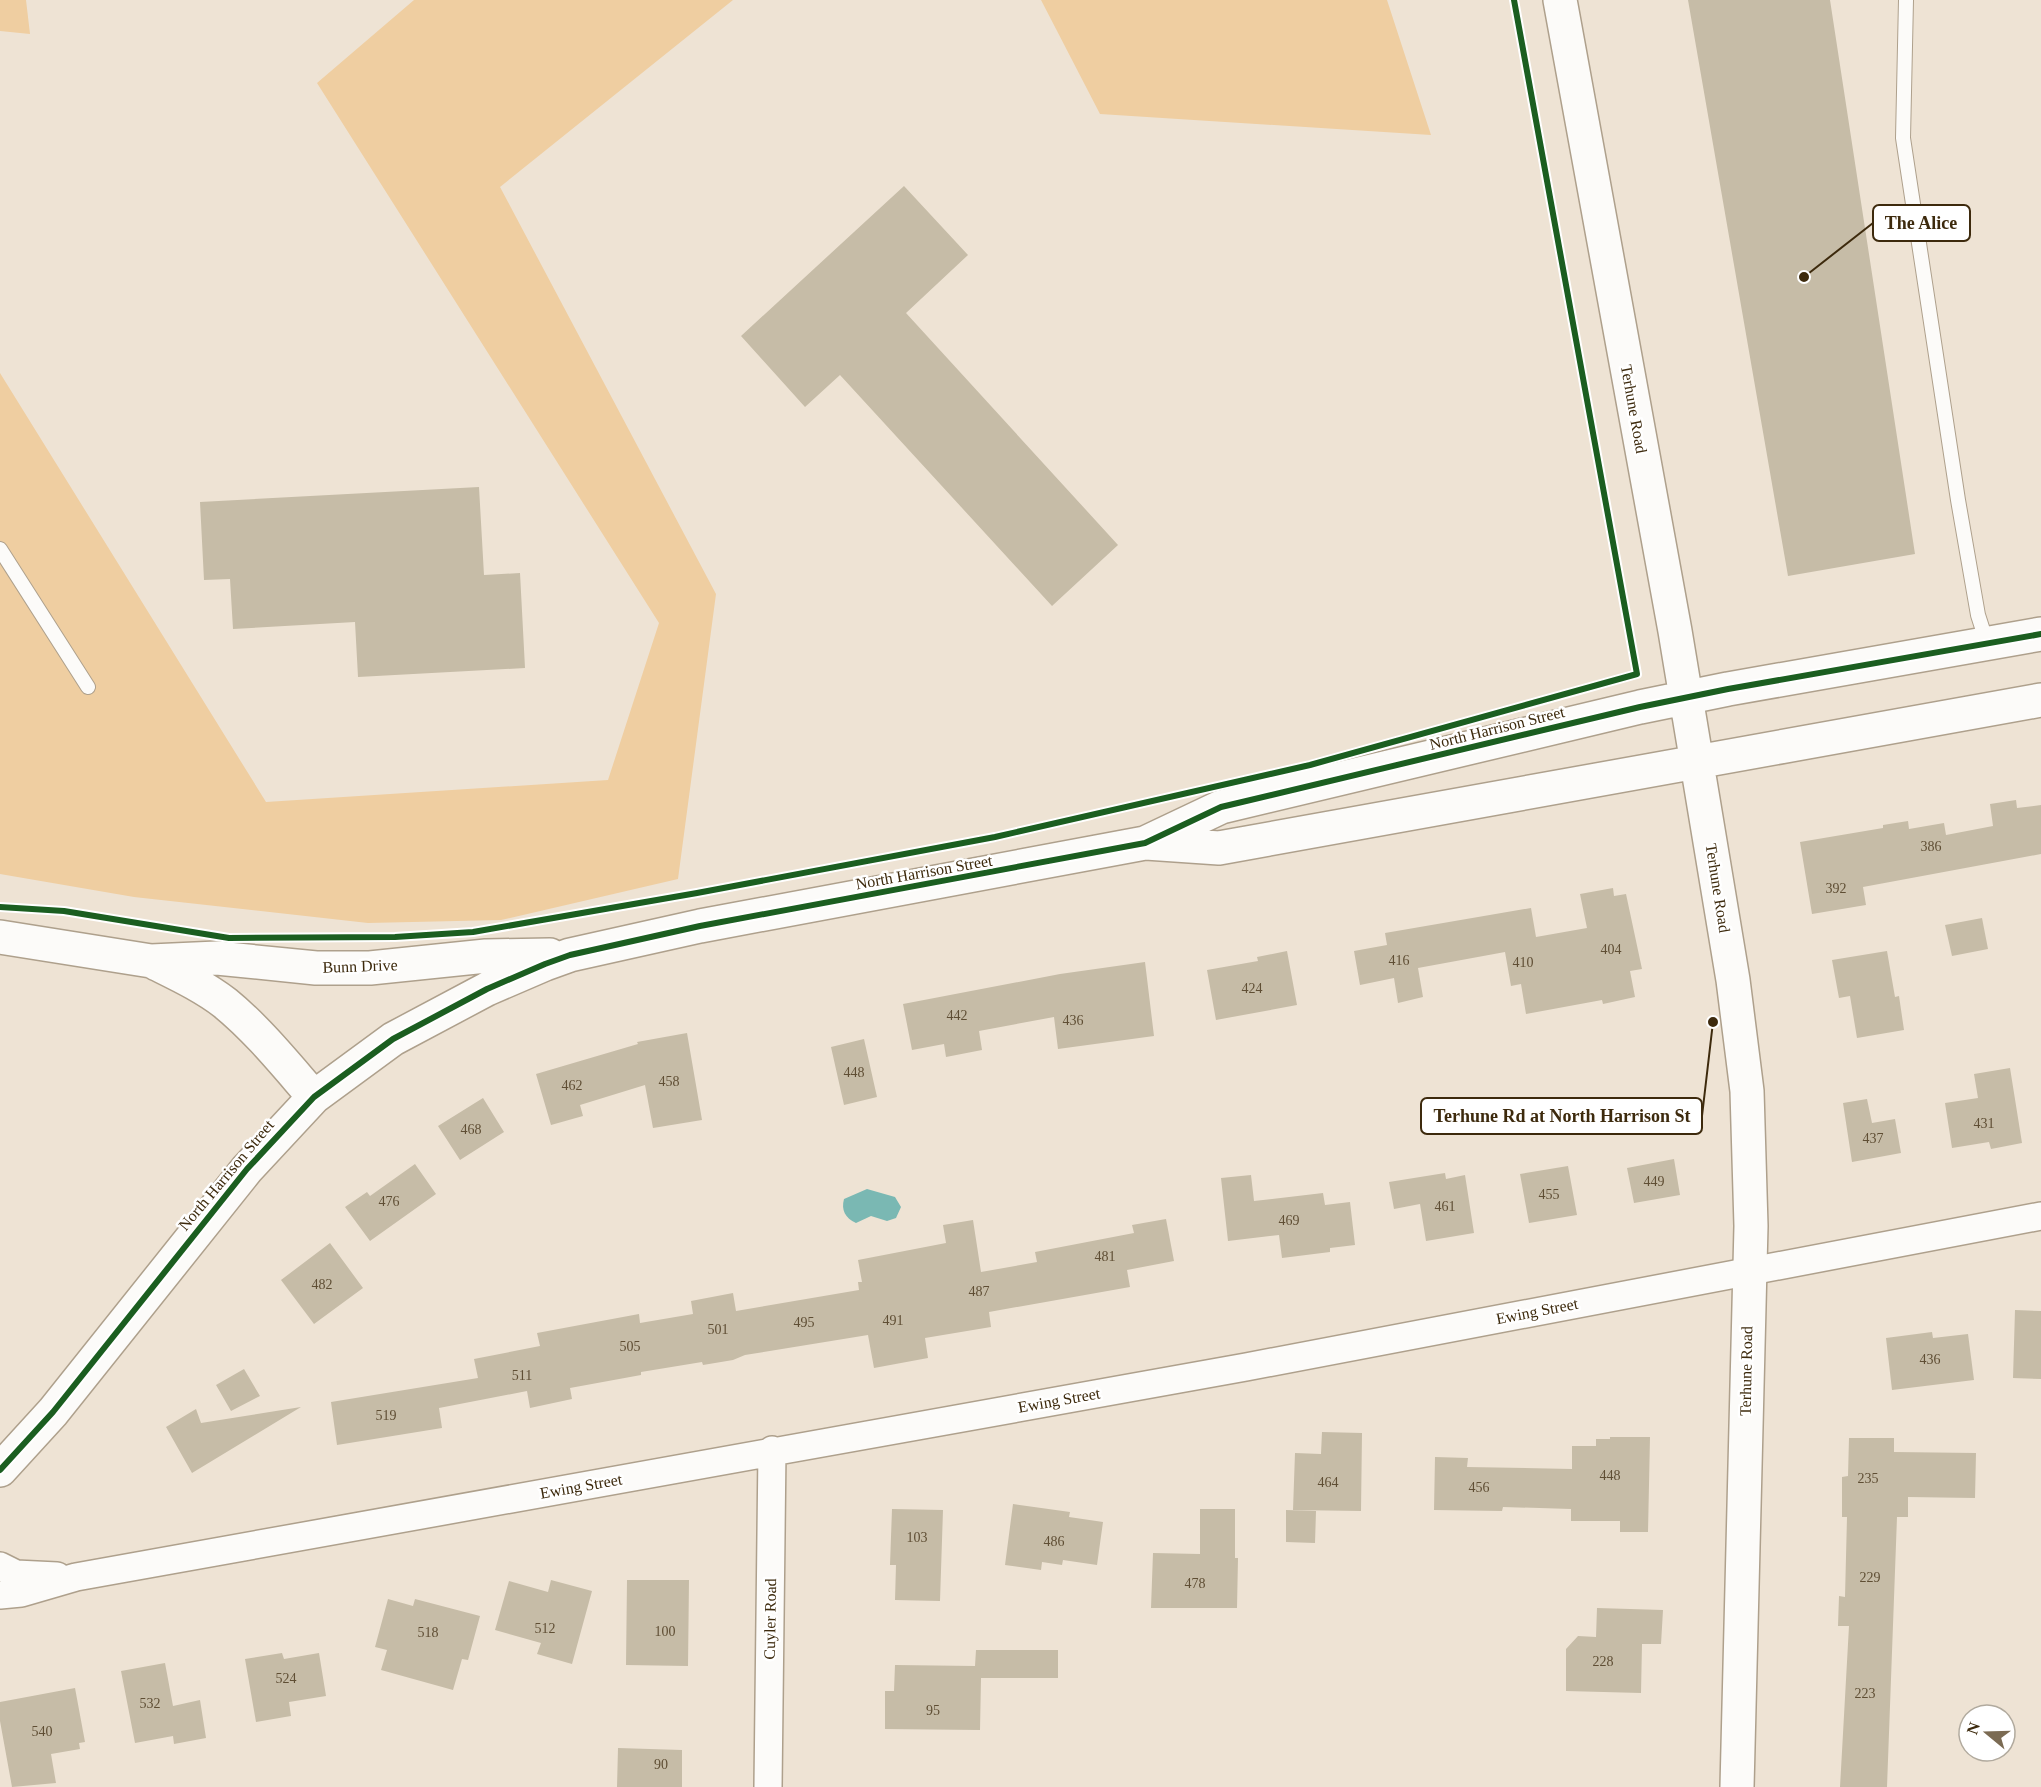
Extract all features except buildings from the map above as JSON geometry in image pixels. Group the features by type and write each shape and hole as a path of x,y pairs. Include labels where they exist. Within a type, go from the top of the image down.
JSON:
{"street":[{"name":"Terhune Road","path":"1560,0 1686,698 1733,980 1747,1091 1751,1172 1737,1787"},
{"name":"North Harrison Street","path":"0,1470 53,1412 247,1169 314,1097 393,1039 488,988 570,955 729,920 1007,871 1144,843 1221,807 1686,698 2041,634"},
{"name":"North Harrison Street","path":"1144,843 1219,848 2041,700"},
{"name":"Bunn Drive","path":"0,937 151,961 217,958 316,968 370,968 486,956 570,955"},
{"name":"Bunn Drive","path":"151,961 197,984 224,1003 266,1043 314,1097"},
{"name":"Ewing Street","path":"0,1595 21,1593 76,1577 772,1450 1246,1367 2041,1216"},
{"name":"Cuyler Road","path":"768,1787 772,1450"},
{"name":"Ewing Street","path":"0,1566 16,1574 76,1577"}],"lane":[{"path":"1906,0 1903,138 1958,500 1978,615 1987,643"},
{"path":"0,549 88,687"}],"shaded area":[{"path":"0,0 26,0 30,34 0,31"},
{"path":"414,0 733,0 500,187 716,594 678,879 501,920 368,923 134,897 0,874 0,373 266,802 608,780 659,623 317,83"},
{"path":"1041,0 1387,0 1431,135 1100,114"}],"water":[{"path":"867,1189 895,1197 901,1207 896,1218 887,1221 871,1216 856,1223 849,1219 843,1207 844,1199"}],"cycle path":[{"path":"0,907 64,911 229,938 395,937 473,932 995,837 1310,765 1637,674 1514,0"},
{"path":"0,1470 53,1412 247,1169 314,1097 393,1039 487,989 545,964 570,955 700,926 1145,843 1221,807 1640,707 1728,689 2041,634"}],"place":[{"name":"The Alice","path":"1804,277"},
{"name":"Terhune Rd at North Harrison St","path":"1713,1022"}]}
